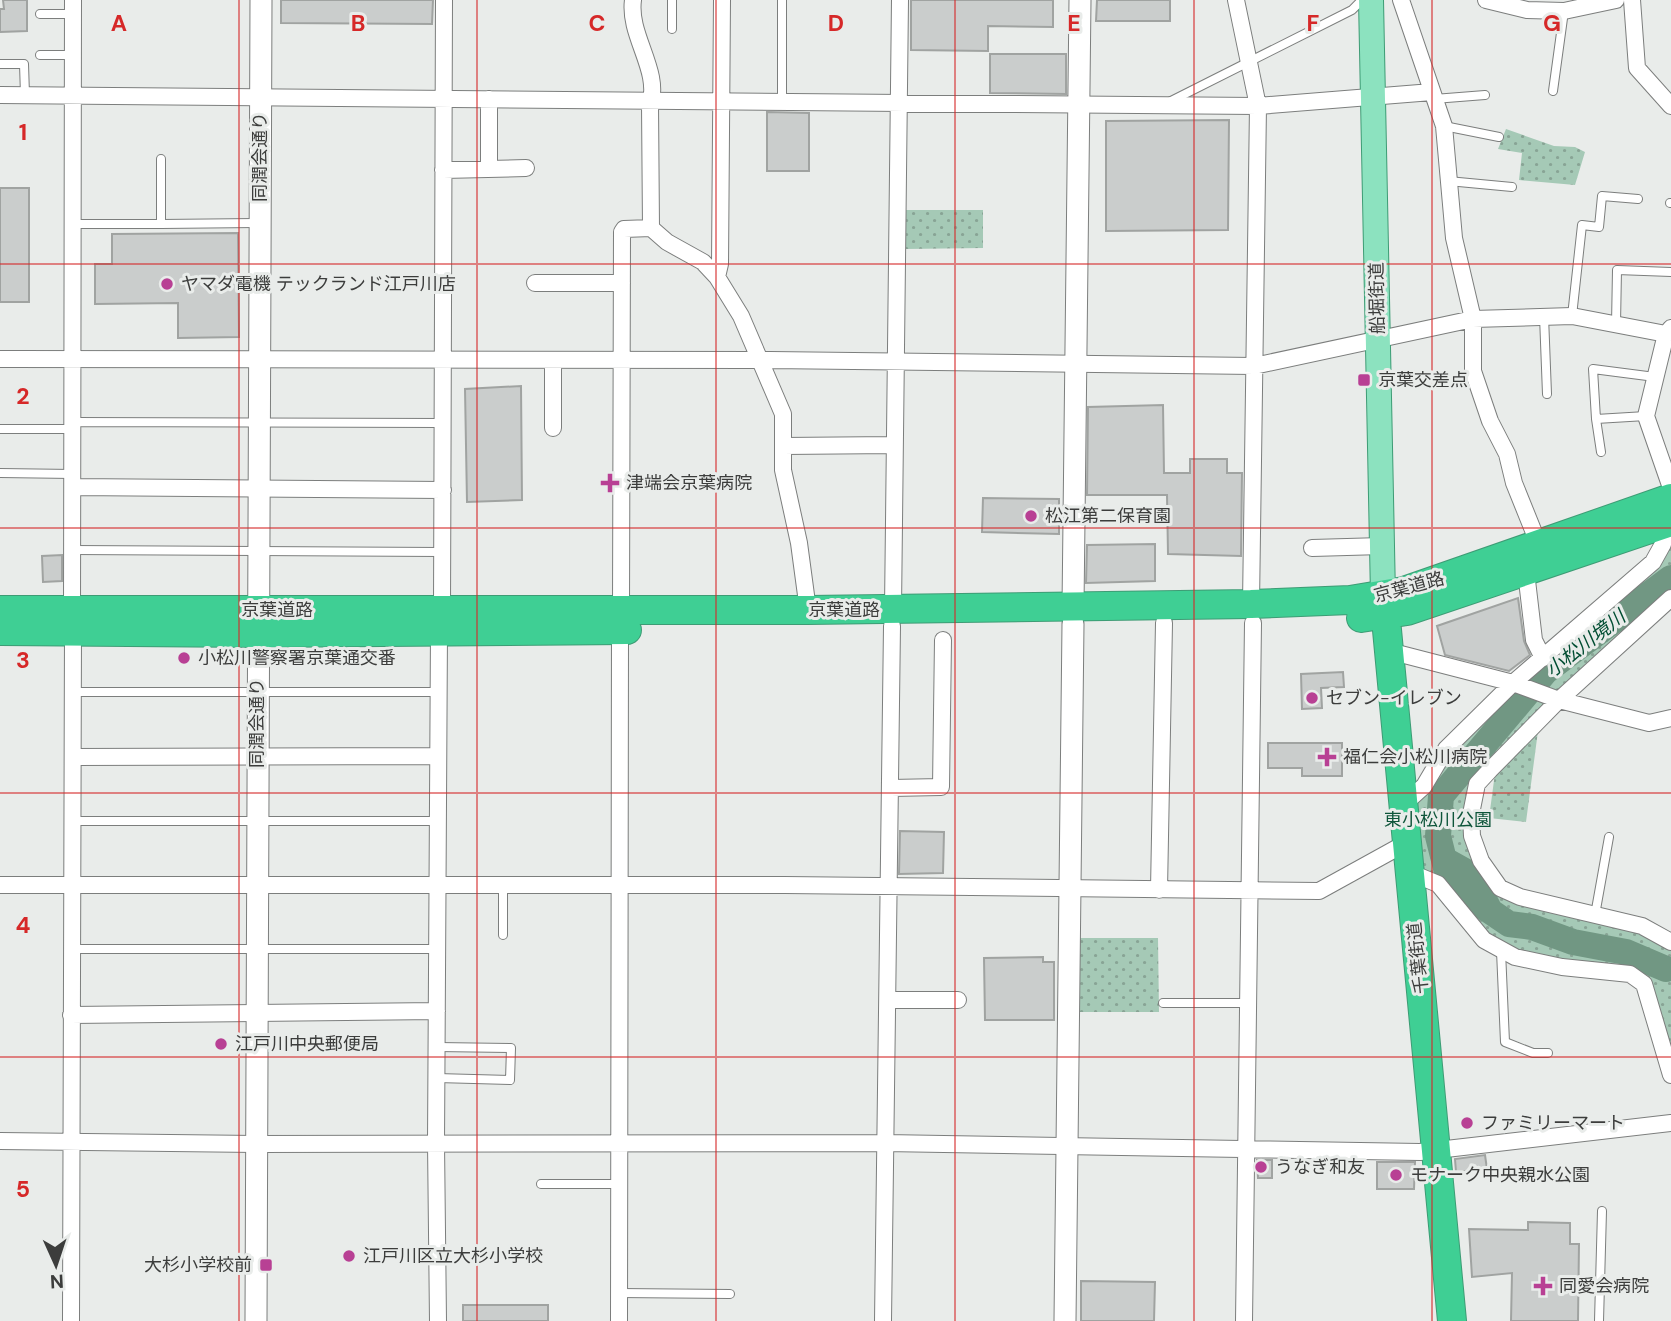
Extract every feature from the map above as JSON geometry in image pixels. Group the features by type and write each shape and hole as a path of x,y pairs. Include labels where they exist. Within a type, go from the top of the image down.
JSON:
{"highway":[{"name":"京葉道路","path":"1384,605 1429,583 1539,545 1670,514"},
{"name":"京葉道路","path":"1073,615 1164,623 1384,605 1407,611 1526,572 1670,514"},
{"name":"千葉街道","path":"1384,605 1452,1321"},
{"name":"京葉道路","path":"0,610 73,621"},
{"name":"京葉道路","path":"0,631 73,621 620,620 808,610 893,617 1252,614"},
{"name":"京葉道路","path":"620,620 790,630 893,617"}],"main road":[{"name":"船堀街道","path":"1371,0 1384,605"}],"street":[{"name":"同潤会通り","path":"256,1321 261,0"},
{"path":"438,1321 436,1143 438,756 443,490 444,0"},
{"path":"633,0 631,13 652,88 651,228"},
{"path":"717,277 720,264 722,0"},
{"path":"883,1321 900,0"},
{"path":"1065,1321 1080,0"},
{"path":"1236,0 1258,106 1244,1321"},
{"path":"1402,0 1444,126 1454,238 1473,319 1473,371 1490,421 1507,454 1514,484 1539,545"},
{"path":"1486,0 1527,10 1564,11 1616,0"},
{"path":"1632,0 1637,68 1671,106"},
{"path":"71,1321 73,7"},
{"path":"0,95 1258,106 1433,96"},
{"path":"489,99 489,169"},
{"path":"443,170 526,169"},
{"path":"619,1321 620,620 624,229 651,228 667,242 703,262 717,277 741,316 783,414 783,470 799,543 808,610"},
{"path":"535,283 622,283"},
{"path":"0,359 759,360 1254,366 1473,319 1572,316 1668,331 1646,416 1671,488"},
{"path":"553,360 554,428"},
{"path":"783,446 894,445"},
{"path":"73,480 443,490"},
{"path":"1403,805 1424,786 1446,749 1543,658 1653,562 1663,544 1670,514"},
{"path":"1312,548 1382,546"},
{"path":"1526,572 1534,640 1543,658"},
{"path":"1671,598 1555,698 1477,784 1471,814 1472,836 1481,860 1500,888 1520,897 1642,926 1671,942"},
{"path":"1159,890 1164,623"},
{"path":"891,788 941,787 943,640"},
{"path":"1388,651 1649,723 1671,718"},
{"path":"72,757 438,756"},
{"path":"0,885 1319,891 1406,843"},
{"path":"1409,872 1438,884 1483,939 1515,957 1562,968 1630,974 1644,984 1671,1074"},
{"path":"888,1000 958,1000"},
{"path":"71,1015 437,1011"},
{"path":"0,1142 885,1143 1437,1151 1671,1123"}],"lane":[{"path":"672,0 672,29"},
{"path":"782,0 782,101"},
{"path":"1163,105 1352,10 1362,0"},
{"path":"40,14 73,7"},
{"path":"1553,91 1564,11"},
{"path":"40,55 73,55"},
{"path":"0,64 24,64 25,95"},
{"path":"1433,96 1485,95"},
{"path":"1444,126 1499,137"},
{"path":"161,159 161,224"},
{"path":"1448,181 1512,187"},
{"path":"1572,316 1582,225 1599,227 1602,196 1638,199"},
{"path":"73,224 260,223"},
{"path":"1616,324 1617,270 1671,272"},
{"path":"1544,317 1548,394"},
{"path":"1601,452 1593,369 1656,377"},
{"path":"1596,419 1646,416"},
{"path":"0,429 259,421 443,424"},
{"path":"0,473 73,480"},
{"path":"72,550 442,552"},
{"path":"73,692 439,692"},
{"path":"72,821 438,821"},
{"path":"1595,915 1609,837"},
{"path":"503,886 503,935"},
{"path":"71,949 438,949"},
{"path":"1501,949 1505,1042 1533,1053 1548,1053"},
{"path":"1163,1003 1247,1003"},
{"path":"437,1047 511,1048 510,1080 437,1078"},
{"path":"541,1184 619,1184"},
{"path":"1599,1321 1602,1211"},
{"path":"619,1293 730,1294"}],"green space":[{"path":"1506,129 1554,146 1575,147 1585,152 1575,185 1519,180 1522,153 1498,149"},
{"path":"906,210 983,210 983,248 906,249"},
{"name":"東小松川公園","path":"1671,522 1671,598 1490,770 1471,814 1500,888 1671,942 1671,1074 1644,984 1562,967 1487,941 1438,884 1409,872 1403,805 1446,749 1632,579"},
{"path":"1538,731 1526,822 1489,818 1495,773"},
{"path":"1075,938 1158,938 1159,1012 1074,1012"}],"building":[{"path":"3,0 27,0 27,31 0,32 0,9 4,9"},
{"path":"281,0 433,0 432,24 281,23"},
{"path":"911,0 1053,0 1053,27 988,26 988,51 911,50"},
{"path":"1097,0 1170,0 1170,21 1096,21"},
{"path":"990,54 1066,54 1066,94 990,93"},
{"path":"767,112 809,113 809,171 767,171"},
{"path":"1229,120 1228,230 1106,231 1106,121"},
{"path":"0,188 29,188 29,302 0,302"},
{"name":"ヤマダ電機 テックランド江戸川店","path":"238,233 239,337 178,338 178,303 95,304 95,264 112,264 112,234"},
{"path":"521,386 522,500 467,502 465,389"},
{"path":"1163,405 1164,473 1190,473 1190,459 1227,459 1227,473 1242,473 1241,556 1168,554 1167,495 1087,495 1088,407"},
{"path":"983,498 1059,499 1059,534 982,532"},
{"path":"1155,544 1155,581 1086,583 1087,545"},
{"path":"62,555 62,581 43,582 42,556"},
{"path":"1518,598 1524,641 1530,655 1509,671 1445,655 1437,626"},
{"name":"セブン-イレブン","path":"1343,672 1344,687 1321,688 1322,708 1302,709 1301,674"},
{"path":"1268,743 1342,743 1342,776 1302,776 1302,768 1268,768"},
{"path":"900,831 944,832 943,873 899,874"},
{"path":"1043,957 1043,962 1054,962 1054,1020 985,1020 984,958"},
{"path":"1485,1155 1487,1169 1456,1172 1455,1159"},
{"path":"1257,1160 1272,1160 1272,1178 1258,1178"},
{"name":"モナーク中央親水公園","path":"1377,1162 1415,1162 1414,1189 1377,1189"},
{"path":"1528,1222 1570,1223 1570,1244 1579,1244 1578,1321 1511,1321 1512,1273 1472,1277 1469,1229 1528,1230"},
{"path":"1081,1281 1155,1282 1154,1321 1081,1321"},
{"path":"463,1305 548,1305 548,1321 463,1321"}],"waterway":[{"name":"小松川境川","path":"1666,969 1626,952 1573,942 1532,927 1509,924 1450,884 1438,836 1441,796 1546,671 1671,578"},
{"name":"小松川境川","path":"1445,860 1472,875 1489,909"}],"place":[{"name":"ヤマダ電機 テックランド江戸川店","path":"167,284"},
{"name":"京葉交差点","path":"1364,380"},
{"name":"津端会京葉病院","path":"610,483"},
{"name":"松江第二保育園","path":"1031,516"},
{"name":"小松川警察署京葉通交番","path":"184,658"},
{"name":"セブン-イレブン","path":"1312,698"},
{"name":"福仁会小松川病院","path":"1327,757"},
{"name":"江戸川中央郵便局","path":"221,1044"},
{"name":"ファミリーマート","path":"1467,1123"},
{"name":"うなぎ和友","path":"1261,1167"},
{"name":"モナーク中央親水公園","path":"1396,1175"},
{"name":"江戸川区立大杉小学校","path":"349,1256"},
{"name":"大杉小学校前","path":"266,1265"},
{"name":"同愛会病院","path":"1543,1286"}]}
